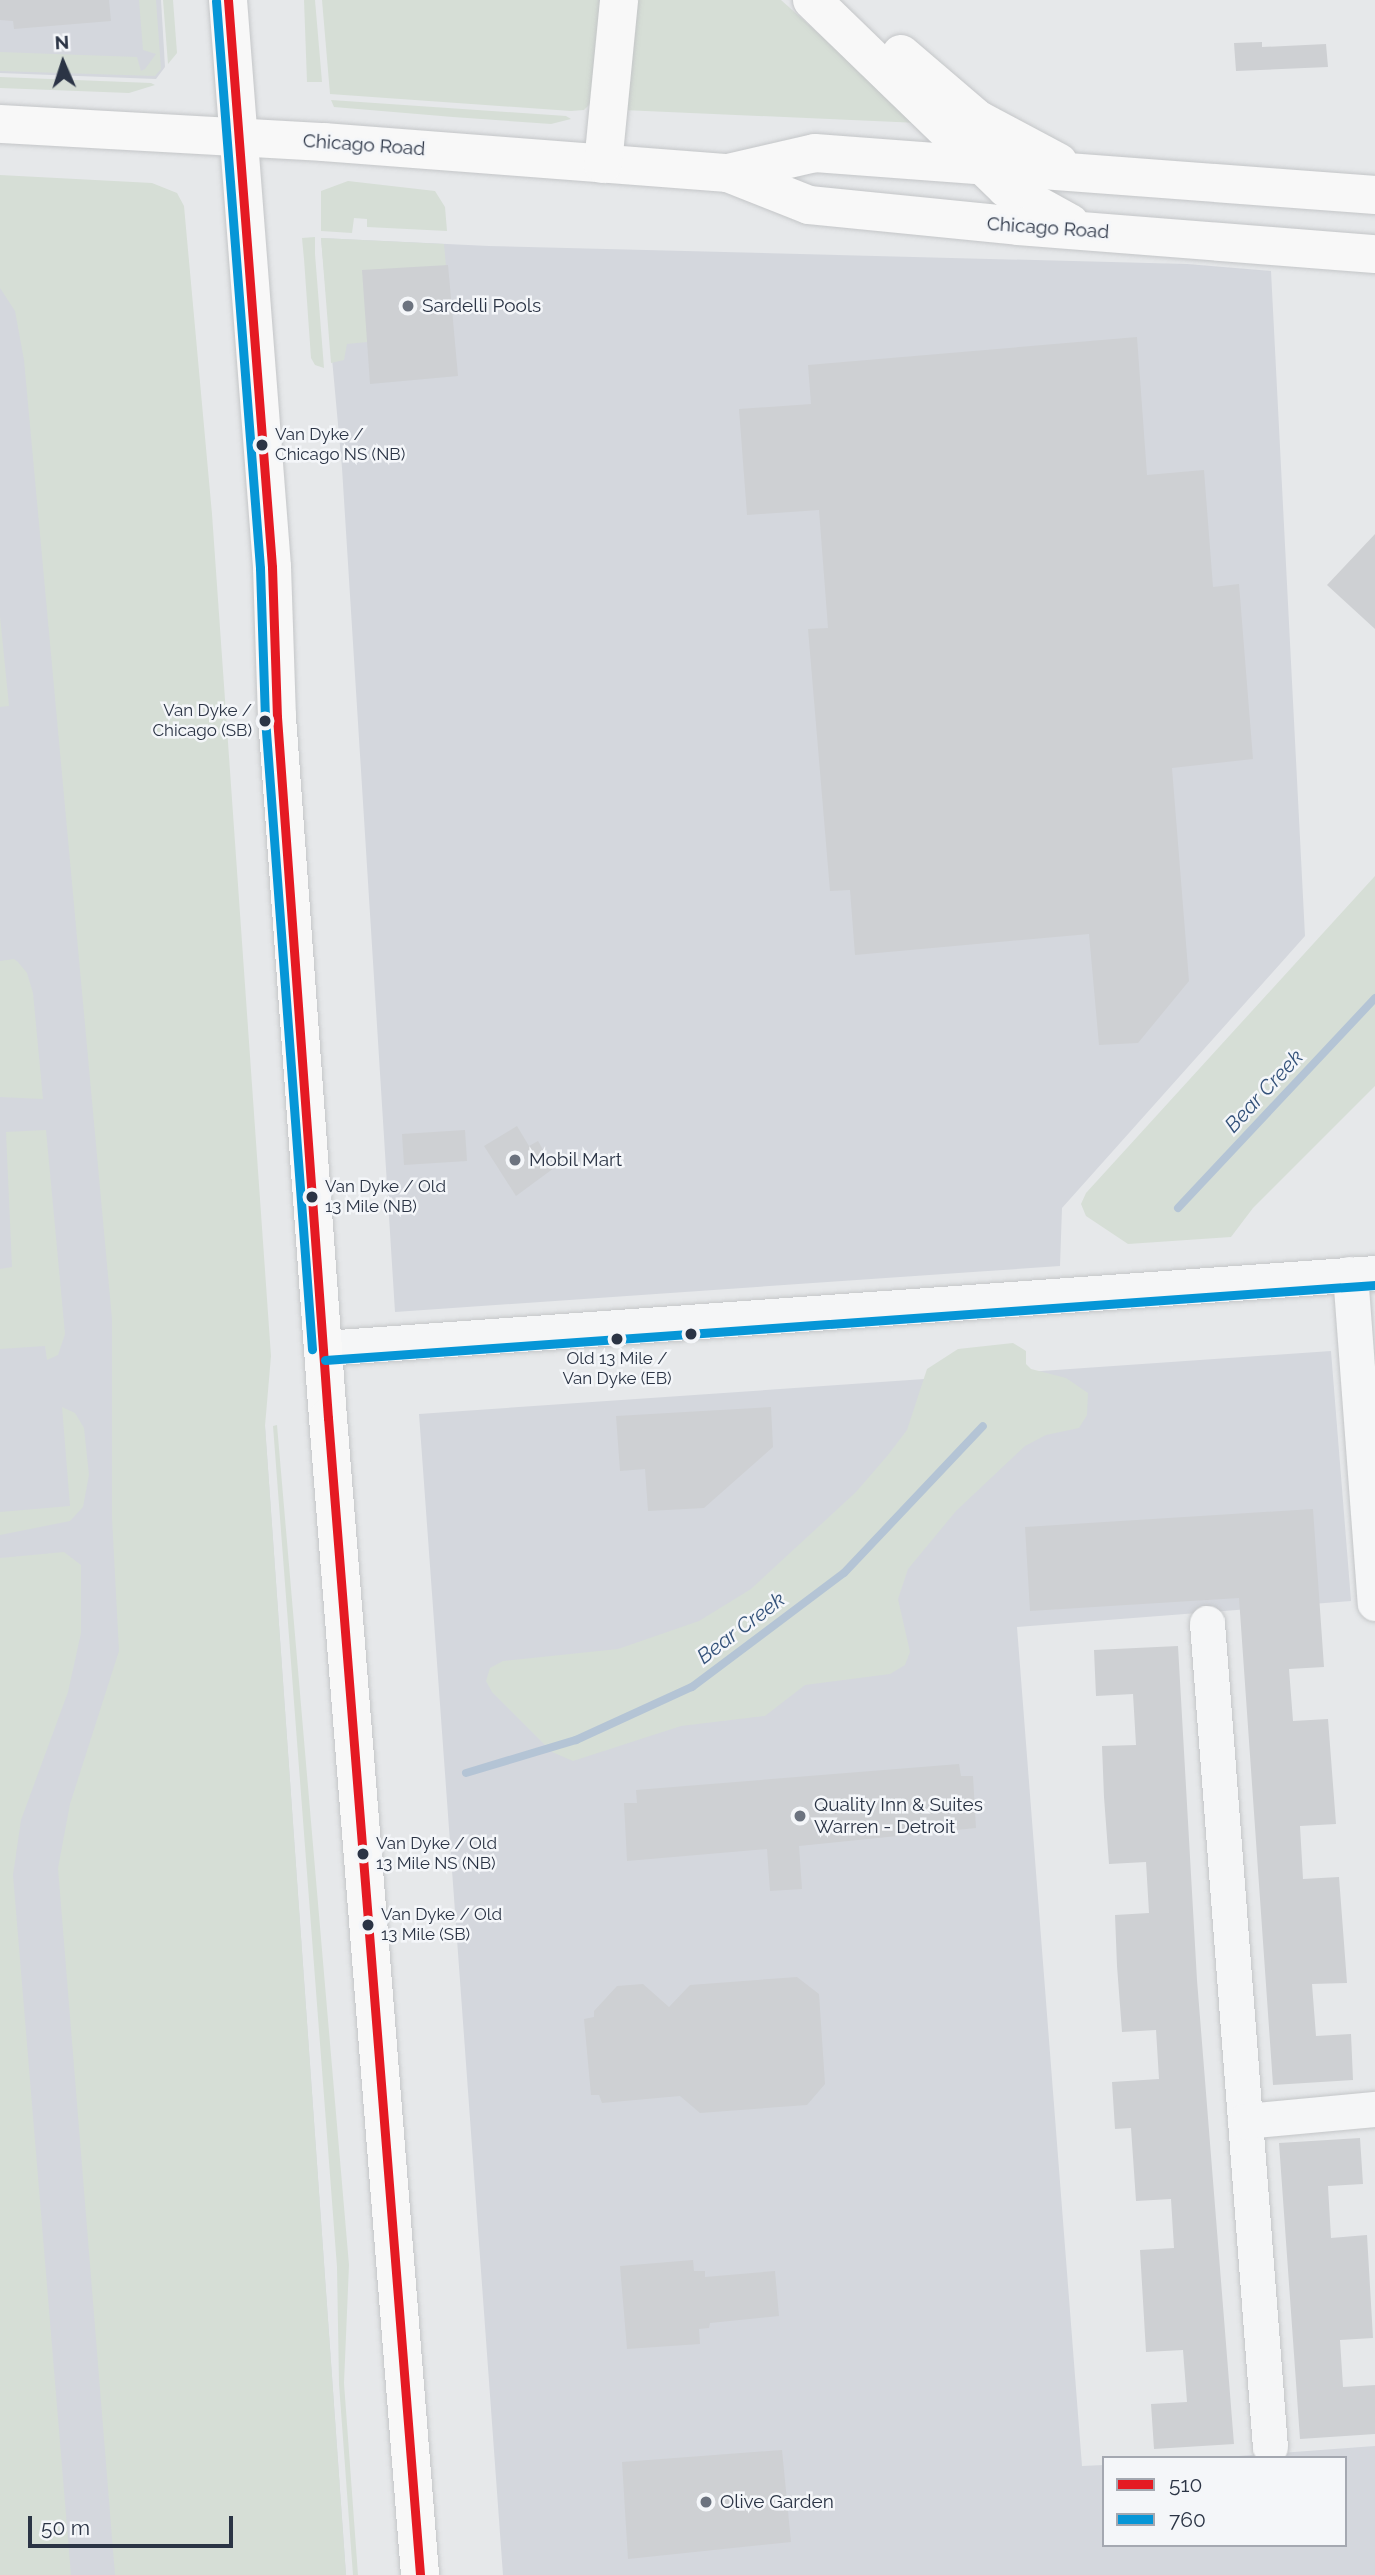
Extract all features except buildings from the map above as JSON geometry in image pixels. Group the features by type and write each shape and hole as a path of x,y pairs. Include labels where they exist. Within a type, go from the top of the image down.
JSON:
{"main road":[{"path":"228,0 241,137 272,567 278,731 419,2575"},
{"path":"232,43 251,0"},
{"path":"603,164 619,0"},
{"path":"812,0 977,163 1042,211 1088,231"},
{"path":"847,0 962,108 1076,171"},
{"name":"Chicago Road","path":"0,124 241,137 728,173 815,153 1375,194"},
{"name":"Chicago Road","path":"728,173 809,205 1375,254"}],"street":[{"path":"324,1348 1363,1274 1375,1603"},
{"path":"1207,1623 1270,2447"},
{"path":"1245,2121 1375,2109"}],"shaded area":[{"path":"0,0 161,0 165,67 156,79 0,73"},
{"path":"139,0 156,0 161,69 155,76 0,71 0,52 137,57 141,71 145,69 156,54 143,50"},
{"path":"163,0 173,0 177,53 168,64"},
{"path":"304,0 315,0 322,82 307,82"},
{"path":"322,0 606,0 590,104 584,110 571,111 330,94"},
{"path":"631,0 781,0 919,123 623,110"},
{"path":"0,77 155,85 129,93 0,88"},
{"path":"331,100 566,116 571,119 551,124 453,117 334,107"},
{"path":"0,175 152,183 177,193 184,206 212,514 271,1356 265,1426 346,2575 115,2575 58,1868 70,1804 119,1651 112,1518 112,1319 24,360 15,311 0,288"},
{"path":"348,181 435,191 445,207 447,231 367,227 367,219 354,218 352,233 321,231 321,191"},
{"path":"0,190 265,1426 346,2575 0,2575"},
{"path":"315,237 324,368 315,365 311,358 302,238"},
{"path":"321,238 489,246 1187,264 1271,271 1305,936 1062,1208 1060,1266 395,1312 342,468"},
{"path":"321,238 444,244 446,266 367,342 347,344 344,360 331,363"},
{"path":"0,616 9,706 0,707"},
{"path":"1375,876 1375,1086 1253,1208 1231,1237 1128,1244 1086,1216 1081,1204 1086,1193"},
{"path":"14,959 27,973 33,993 43,1099 0,1097 0,961"},
{"path":"46,1130 65,1334 58,1355 47,1360 45,1346 0,1349 0,1269 12,1267 6,1132"},
{"path":"1013,1343 1026,1351 1026,1364 1031,1369 1066,1378 1088,1393 1087,1415 1079,1428 1046,1435 1025,1446 956,1511 908,1569 898,1599 910,1652 905,1665 890,1674 805,1685 765,1716 681,1726 573,1761 552,1752 492,1692 486,1681 490,1668 503,1661 618,1649 699,1621 751,1589 856,1492 888,1455 907,1430 927,1369 958,1349"},
{"path":"1331,1351 1351,1601 1017,1627 1082,2466 1102,2465 1102,2547 1347,2547 1347,2456 1239,2456 1375,2446 1375,2575 503,2575 419,1414"},
{"path":"62,1407 75,1413 84,1428 89,1475 83,1507 70,1521 0,1535 0,1512 70,1506"},
{"path":"277,1425 349,2265 344,2383 358,2575 353,2575 339,2384 337,2267 273,1426"},
{"path":"64,1552 81,1565 81,1633 68,1692 21,1820 13,1875 71,2575 0,2575 0,1558"}],"waterway":[{"name":"Bear Creek","path":"1178,1208 1375,998"},
{"name":"Bear Creek","path":"466,1773 576,1740 692,1687 844,1573 983,1426"}],"transit line":[{"name":"510","path":"228,0 272,567 277,717 328,1418 420,2575"},
{"name":"760","path":"216,1 260,568 265,718 312,1349"},
{"name":"760","path":"325,1360 1375,1285"}],"place":[{"name":"Sardelli Pools","path":"408,306"},
{"name":"Van Dyke / Chicago NS (NB)","path":"262,445"},
{"name":"Van Dyke / Chicago (SB)","path":"265,721"},
{"name":"Mobil Mart","path":"515,1160"},
{"name":"Van Dyke / Old 13 Mile (NB)","path":"312,1197"},
{"name":"Old 13 Mile / Van Dyke (EB)","path":"617,1339"},
{"name":"Quality Inn & Suites Warren - Detroit","path":"800,1816"},
{"name":"Van Dyke / Old 13 Mile NS (NB)","path":"363,1854"},
{"name":"Van Dyke / Old 13 Mile (SB)","path":"368,1925"},
{"name":"Olive Garden","path":"706,2502"}]}
